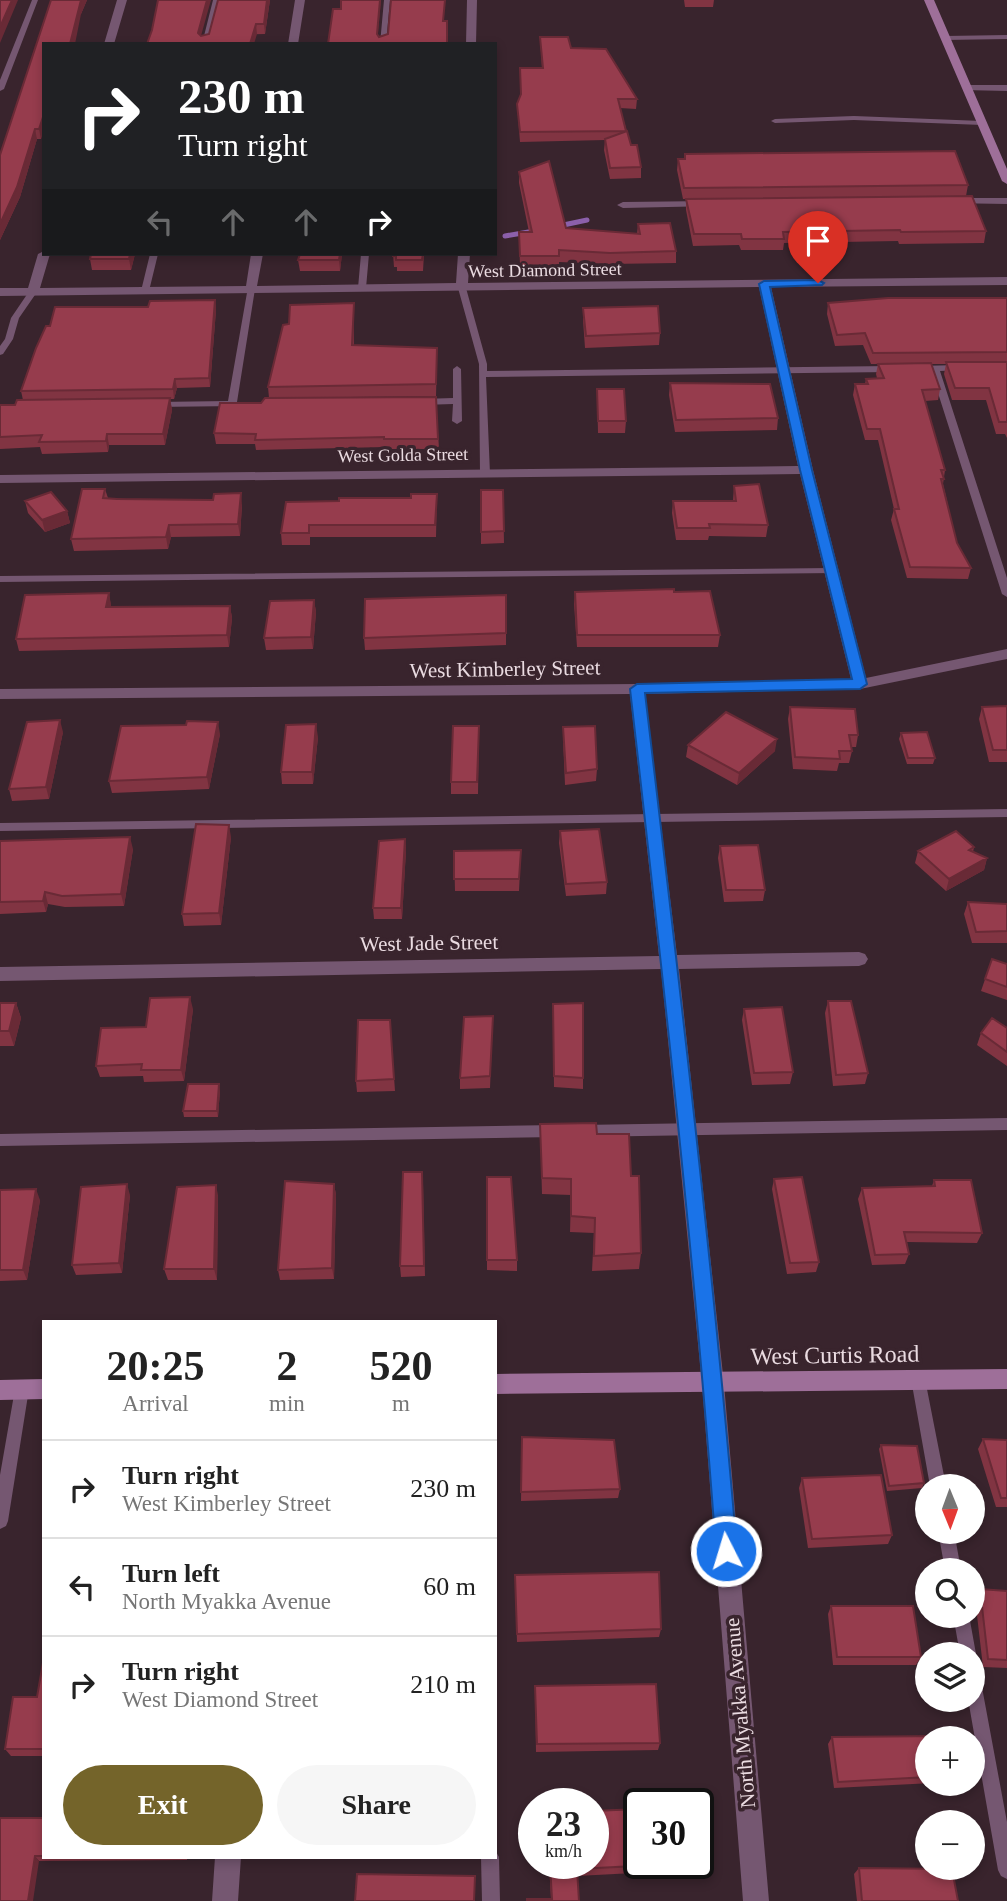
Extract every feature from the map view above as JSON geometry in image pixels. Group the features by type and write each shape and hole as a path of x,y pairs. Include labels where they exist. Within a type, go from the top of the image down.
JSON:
{"street":[{"path":"109,42 122,0"},
{"path":"293,42 300,0"},
{"path":"471,42 472,0"},
{"path":"929,0 1007,181"},
{"path":"967,88 1007,88"},
{"path":"934,202 1007,201"},
{"path":"623,205 718,204"},
{"path":"33,292 43,256"},
{"path":"251,289 257,256"},
{"path":"462,289 464,256"},
{"name":"West Diamond Street","path":"0,292 1007,281"},
{"path":"764,284 806,470 860,684"},
{"name":"West Golda Street","path":"0,479 806,470"},
{"name":"West Kimberley Street","path":"0,694 637,689 860,684 1007,654"},
{"name":"North Myakka Avenue","path":"637,689 669,962 713,1384 756,1901"},
{"name":"West Jade Street","path":"0,974 859,959"},
{"name":"West Curtis Road","path":"497,1384 713,1384 1007,1379"},
{"path":"11,1389 42,1389"},
{"path":"225,1901 228,1859"}],"lane":[{"path":"0,89 35,0"},
{"path":"206,42 216,0"},
{"path":"383,42 387,0"},
{"path":"945,38 1007,37"},
{"path":"775,121 854,118 982,122"},
{"path":"145,290 154,256"},
{"path":"362,288 365,256"},
{"path":"232,404 251,289"},
{"path":"462,289 483,364 485,474"},
{"path":"0,352 9,339 15,318 33,292"},
{"path":"482,374 971,368"},
{"path":"457,369 457,421"},
{"path":"935,369 1007,594"},
{"path":"418,402 457,401"},
{"path":"141,405 246,404"},
{"path":"0,579 832,571"},
{"path":"0,827 1007,813"},
{"path":"0,1140 1007,1124"},
{"path":"918,1379 936,1474"},
{"path":"0,1521 11,1389"},
{"path":"978,1712 1007,1870"},
{"path":"491,1859 491,1901"}],"building":[{"path":"0,0 12,0 0,27"},
{"path":"51,0 81,0 70,42 42,42 42,120 39,129 35,129 17,187 0,224 0,155"},
{"path":"158,0 207,0 198,33 201,36 209,34 218,0 267,0 264,24 256,24 251,42 148,42"},
{"path":"341,0 380,0 379,37 388,34 391,0 445,0 443,21 447,21 447,42 328,42 333,9 341,9"},
{"path":"540,37 568,37 571,48 606,49 637,99 618,99 626,131 520,132 517,104 521,94 520,68 543,68"},
{"path":"627,131 631,145 637,145 641,167 610,168 605,139"},
{"path":"955,151 968,185 684,188 678,159 685,159 685,154"},
{"path":"549,161 566,228 640,234 638,224 670,223 676,251 610,253 559,250 559,256 520,256 519,232 532,232 519,172"},
{"path":"972,196 986,231 783,232 784,239 742,239 741,234 694,234 686,199"},
{"path":"91,256 130,256 129,259 90,259"},
{"path":"299,256 340,256 339,260 298,260"},
{"path":"396,256 423,256 422,260 396,260"},
{"path":"888,298 1007,298 1007,352 873,353 865,333 837,335 828,303"},
{"path":"215,300 209,378 175,379 173,389 21,391 36,348 46,326 50,326 55,307 148,307 150,301"},
{"path":"354,303 352,345 437,348 436,384 268,387 283,325 289,324 290,305"},
{"path":"658,306 660,333 586,336 583,308"},
{"path":"946,362 1007,362 1007,422 999,422 989,388 955,388"},
{"path":"931,363 940,389 922,390 945,470 941,470 944,479 941,479 957,543 971,568 910,567 894,509 899,509 880,429 867,429 855,384 868,384 866,379 884,378 878,364"},
{"path":"670,383 770,384 778,418 676,420"},
{"path":"597,389 624,389 626,421 598,421"},
{"path":"436,397 438,439 384,437 255,440 256,434 214,433 220,403 261,403 265,398"},
{"path":"170,398 163,434 107,434 106,441 39,442 42,435 0,437 0,405 15,405 17,400"},
{"path":"759,484 768,525 709,524 710,528 677,528 673,501 736,501 734,486"},
{"path":"82,489 105,489 103,498 117,499 213,500 214,494 241,493 238,524 169,525 166,537 71,539"},
{"path":"481,490 503,490 504,531 481,532"},
{"path":"51,492 67,511 42,520 25,501"},
{"path":"411,494 437,494 435,525 309,525 309,533 281,533 286,502 339,501 339,498 411,498"},
{"path":"674,589 674,592 710,591 720,635 577,635 575,592"},
{"path":"109,593 106,607 230,606 227,635 16,639 25,595"},
{"path":"506,595 506,633 364,638 365,599"},
{"path":"314,600 311,637 264,638 270,601"},
{"path":"1007,706 1007,750 993,750 982,707"},
{"path":"790,707 855,709 858,735 849,735 852,751 839,751 840,759 795,757"},
{"path":"726,712 777,739 739,773 688,745"},
{"path":"60,720 46,787 9,789 27,722"},
{"path":"187,721 218,722 207,777 109,781 121,726 186,725"},
{"path":"316,724 312,772 281,772 286,725"},
{"path":"453,726 479,726 477,782 451,782"},
{"path":"595,726 597,769 566,773 563,727"},
{"path":"927,732 935,758 908,758 901,733"},
{"path":"196,824 229,825 219,913 182,914"},
{"path":"599,829 607,882 566,884 560,831"},
{"path":"956,831 974,847 969,850 987,858 949,879 918,851"},
{"path":"130,837 121,894 62,896 45,892 43,901 0,902 0,841"},
{"path":"405,839 401,908 373,908 379,841"},
{"path":"758,845 765,890 726,890 720,846"},
{"path":"521,850 519,879 454,879 454,851"},
{"path":"968,902 1007,904 1007,931 976,932"},
{"path":"992,959 1007,964 1007,987 985,979"},
{"path":"190,997 181,1070 141,1070 142,1064 96,1066 101,1028 146,1027 150,998"},
{"path":"828,1001 851,1001 868,1073 836,1075"},
{"path":"0,1003 16,1003 9,1031 0,1031"},
{"path":"583,1003 583,1078 554,1076 553,1004"},
{"path":"782,1007 793,1072 754,1073 744,1009"},
{"path":"493,1016 490,1076 460,1078 464,1017"},
{"path":"992,1018 1007,1028 1007,1052 981,1033"},
{"path":"358,1020 390,1020 394,1079 356,1081"},
{"path":"188,1084 219,1084 217,1111 183,1111"},
{"path":"596,1123 597,1134 629,1134 631,1176 639,1176 641,1253 594,1256 595,1218 571,1216 571,1179 542,1178 540,1124"},
{"path":"403,1172 422,1172 424,1266 400,1266"},
{"path":"487,1177 511,1177 517,1260 487,1260"},
{"path":"802,1177 819,1262 790,1263 774,1179"},
{"path":"934,1180 971,1180 982,1233 904,1232 909,1254 875,1255 862,1188 935,1186"},
{"path":"285,1181 334,1184 332,1268 278,1270"},
{"path":"127,1184 119,1263 72,1265 81,1187"},
{"path":"216,1185 214,1269 164,1269 177,1187"},
{"path":"36,1189 23,1270 0,1270 0,1190"},
{"path":"522,1437 614,1440 620,1489 521,1492"},
{"path":"983,1439 1007,1440 1007,1498 1001,1498"},
{"path":"881,1445 917,1446 922,1474 915,1474 915,1484 889,1486"},
{"path":"881,1475 892,1535 812,1539 802,1478"},
{"path":"659,1572 661,1629 517,1634 515,1575"},
{"path":"985,1589 1007,1591 1007,1660 988,1659 984,1628"},
{"path":"831,1606 913,1606 919,1642 915,1642 915,1657 837,1657"},
{"path":"42,1668 42,1749 5,1749 13,1697 37,1697"},
{"path":"656,1684 660,1743 537,1744 535,1686"},
{"path":"915,1736 915,1778 838,1782 832,1737"},
{"path":"609,1810 623,1810 623,1867 609,1867"},
{"path":"0,1818 42,1818 42,1856 35,1856 28,1901 0,1901"},
{"path":"859,1868 915,1869 915,1880 954,1880 958,1901 862,1901"},
{"path":"357,1874 475,1876 474,1901 355,1901"},
{"path":"551,1879 578,1879 579,1901 527,1901 552,1899"}],"waterway":[{"path":"554,227 587,220"},
{"path":"505,236 540,230"}],"route":[{"path":"726,1551 713,1384 669,962 637,689 860,684 806,470 764,284 818,283"}]}
